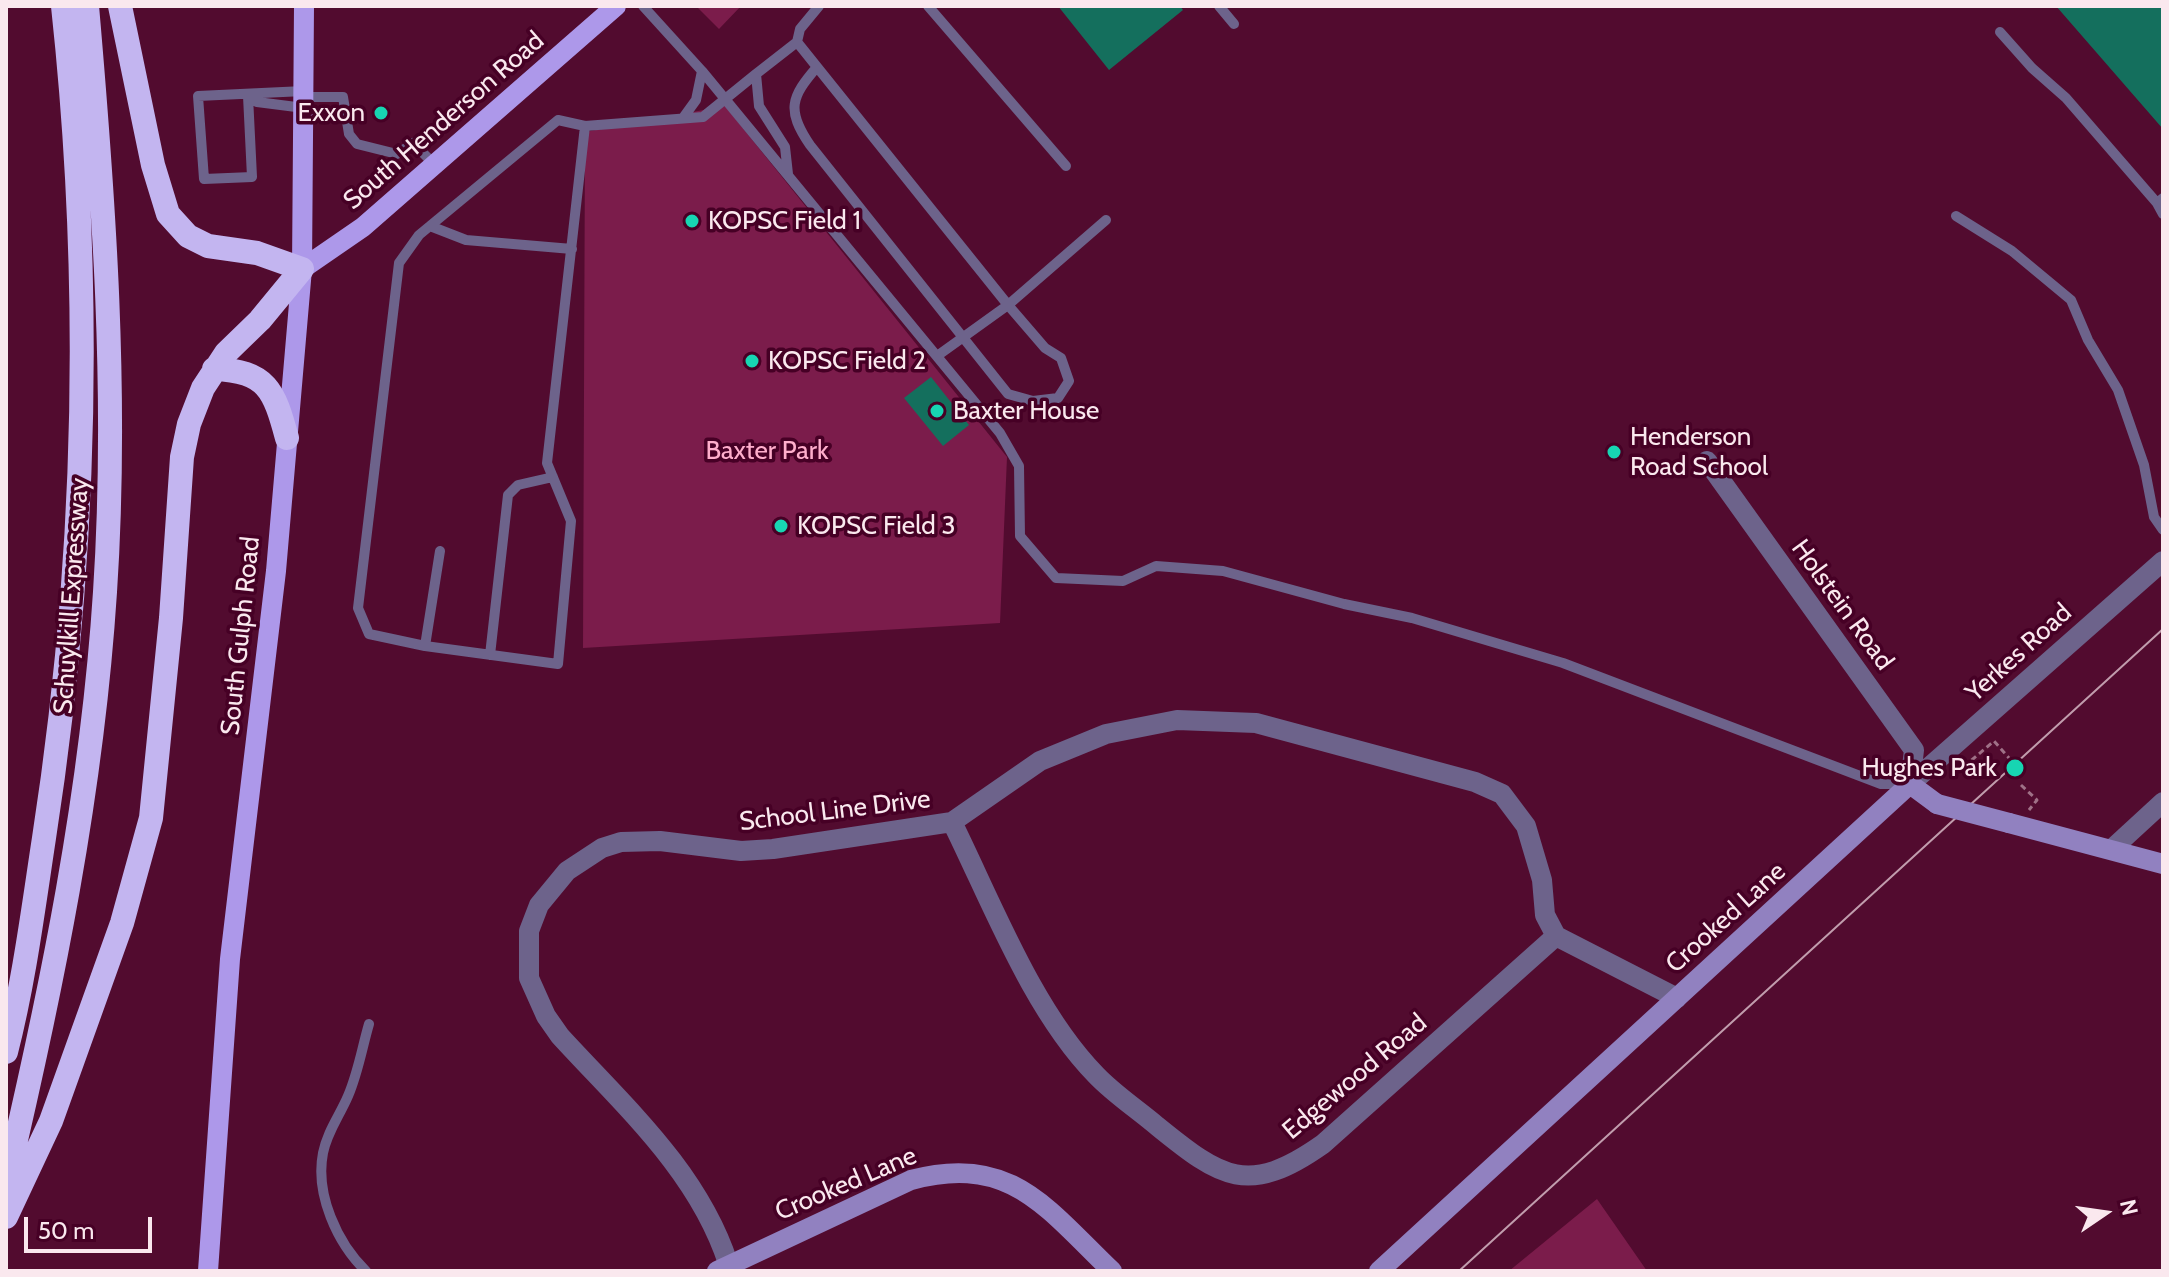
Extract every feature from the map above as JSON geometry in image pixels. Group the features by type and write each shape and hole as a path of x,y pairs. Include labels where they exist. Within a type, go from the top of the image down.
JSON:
{"highway":[{"name":"Schuylkill Expressway","path":"6,1052 19,1000 56,760 80,498 81,303 63,6"},
{"name":"Schuylkill Expressway","path":"6,1183 69,897 86,783 105,592 110,308 87,6"},
{"path":"6,1217 51,1121 122,923 144,844 157,782 182,457 194,407 214,369 302,269 257,253 208,246 188,236 168,214 153,165 120,6"},
{"path":"214,369 246,371 264,383 277,406 287,438"}],"main road":[{"name":"South Gulph Road","path":"208,1271 230,959 276,571 302,269 304,6"},
{"name":"South Henderson Road","path":"302,269 363,227 616,6"}],"street":[{"name":"Holstein Road","path":"1707,461 1914,750 1910,784"},
{"name":"Yerkes Road","path":"1910,784 2163,561"},
{"name":"School Line Drive","path":"722,1267 716,1225 691,1184 546,1016 529,978 529,931 539,905 582,859 621,842 660,841 741,851 952,822 1040,761 1106,734 1177,720 1214,718 1256,723 1475,782 1502,794 1526,826 1542,880 1545,915 1556,936"},
{"path":"1910,784 1937,804 2113,848 2163,864"},
{"name":"Crooked Lane","path":"1379,1271 1910,784"},
{"path":"2113,848 2163,802"},
{"name":"Edgewood Road","path":"952,822 1040,1002 1096,1075 1201,1162 1224,1174 1250,1176 1273,1170 1300,1160 1323,1144 1556,936"},
{"path":"1556,936 1677,998"},
{"name":"Crooked Lane","path":"722,1267 911,1180 939,1173 967,1171 990,1175 1038,1200 1112,1271"}],"lane":[{"path":"643,6 702,71 1000,433 1019,466 1020,536 1056,578 1123,581 1156,566 1223,571 1344,604 1412,618 1563,663 1881,784 1910,784"},
{"path":"585,126 547,463 571,521 558,664 425,646 369,634 358,608 399,263 419,235 558,120 585,126 703,117 797,42 800,29 819,6"},
{"path":"928,6 1066,166"},
{"path":"1219,6 1234,24"},
{"path":"2000,32 2021,57 2066,98 2161,205"},
{"path":"797,42 1008,305 1066,365 1069,381 1058,398 1033,401 1008,394 797,126 795,98 817,67"},
{"path":"683,118 696,100 702,71"},
{"path":"756,74 759,106 785,147 788,176"},
{"path":"248,96 252,177 204,179 198,96 248,96 259,91 304,99"},
{"path":"248,96 257,102 343,97 349,134 357,144 397,154 413,143 434,164"},
{"path":"1956,216 2012,251 2071,300 2088,340 2118,390 2144,465 2154,517 2163,530"},
{"path":"937,356 1008,305 1106,220"},
{"path":"430,226 466,240 572,249"},
{"path":"490,655 508,495 518,485 553,477"},
{"path":"425,646 440,551"},
{"path":"366,1271 352,1257 325,1202 322,1174 323,1152 348,1098 369,1024"}],"path":[{"path":"1994,741 2009,758"},
{"path":"2021,785 2037,800"}],"green space":[{"path":"696,6 741,6 719,29"},
{"name":"Baxter Park","path":"725,106 1007,457 1000,623 583,648 585,132"},
{"path":"1597,1199 1647,1271 1509,1271"}],"building":[{"path":"1058,6 1180,6 1183,10 1109,70"},
{"path":"2056,6 2163,6 2163,129"},
{"name":"Baxter House","path":"931,377 969,425 943,446 904,398"}],"tram line":[{"path":"1459,1271 2163,629"}],"place":[{"name":"Exxon","path":"381,113"},
{"name":"KOPSC Field 1","path":"692,221"},
{"name":"KOPSC Field 2","path":"752,361"},
{"name":"Baxter House","path":"937,411"},
{"name":"Henderson Road School","path":"1614,452"},
{"name":"KOPSC Field 3","path":"781,526"},
{"name":"Hughes Park","path":"2015,768"}]}
